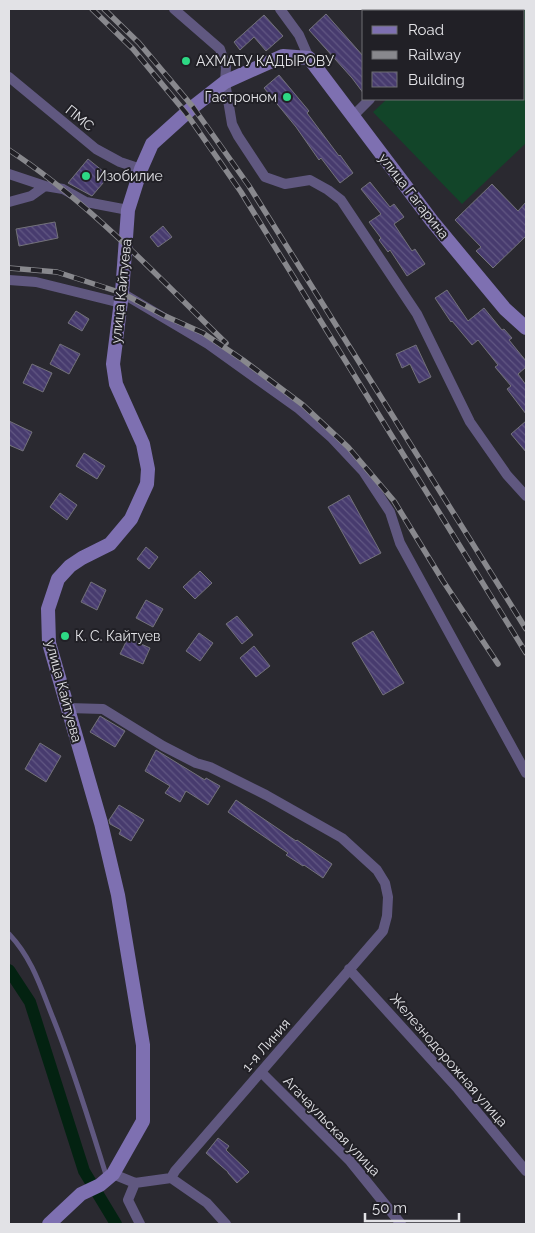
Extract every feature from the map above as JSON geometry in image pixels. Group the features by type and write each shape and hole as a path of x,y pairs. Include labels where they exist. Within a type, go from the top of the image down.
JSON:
{"main road":[{"name":"улица Кайтуева","path":"107,1179 143,1121 143,1045 118,894 101,823 49,643 48,609 58,579 70,566 110,544 131,519 147,484 148,469 143,444 116,384 113,364 122,298 128,210 141,169 152,144 193,107 225,82 283,56 309,58"},
{"name":"улица Гагарина","path":"309,58 432,221 506,309 526,328"},
{"path":"50,1224 81,1194 107,1179"}],"street":[{"path":"174,9 220,49 226,67 225,82 232,124 265,176 285,184 310,180 341,200 417,314 470,422 507,475 526,496"},
{"path":"280,9 299,35 309,58"},
{"name":"ПМС","path":"9,77 96,149 120,162 141,169"},
{"path":"353,116 369,100"},
{"path":"9,174 45,186 63,189 86,202 128,210"},
{"path":"9,202 31,196 45,186"},
{"path":"9,280 36,282 122,298 208,344 299,409 332,438 363,471 390,512 400,543 526,773"},
{"name":"1-я Линия","path":"68,708 103,709 163,746 266,795 342,838 377,870 385,883 388,897 387,916 382,932 175,1171 172,1178"},
{"name":"Железнодорожная улица","path":"349,969 458,1089 526,1171"},
{"name":"Агачаульская улица","path":"261,1072 350,1160 401,1224"},
{"path":"107,1179 135,1184 172,1178 207,1203 226,1224"},
{"path":"135,1184 128,1200 140,1224"}],"lane":[{"path":"9,934 19,944 32,965 70,1062 107,1179"}],"green space":[{"path":"526,9 526,143 462,204 373,112 386,100 525,100 525,10 480,10"}],"building":[{"path":"326,14 362,55 362,91 352,78 309,30"},
{"path":"264,15 283,36 266,51 254,37 240,50 234,42"},
{"path":"279,75 309,111 307,113 353,173 340,183 321,158 319,160 296,127 264,88"},
{"path":"88,159 109,176 92,196 68,183"},
{"path":"370,182 390,207 394,204 404,217 394,224 412,251 415,249 425,264 407,276 390,250 388,252 379,240 381,238 369,222 381,214 361,189"},
{"path":"492,184 518,211 526,202 526,236 493,268 476,251 481,247 455,220"},
{"path":"55,222 58,238 19,246 16,229"},
{"path":"163,226 172,237 158,247 150,237"},
{"path":"447,290 468,321 484,308 502,330 504,329 512,338 509,340 526,361 526,367 518,374 526,385 526,414 507,389 511,386 495,367 498,365 478,340 472,345 451,322 435,298"},
{"path":"76,311 89,319 82,331 68,323"},
{"path":"60,344 80,354 69,374 50,364"},
{"path":"416,345 431,377 419,383 410,364 402,368 396,354"},
{"path":"32,364 52,373 43,392 23,383"},
{"path":"9,421 32,432 23,451 9,445"},
{"path":"526,421 526,452 511,434"},
{"path":"84,453 105,466 97,479 76,466"},
{"path":"60,493 77,505 67,520 50,507"},
{"path":"349,495 381,553 360,564 328,507"},
{"path":"146,547 158,557 149,569 137,559"},
{"path":"200,571 212,583 195,599 183,587"},
{"path":"91,582 106,590 97,610 81,602"},
{"path":"146,600 163,609 153,627 136,618"},
{"path":"237,616 253,635 242,644 226,624"},
{"path":"373,631 404,683 383,695 352,643"},
{"path":"199,633 213,643 200,661 186,651"},
{"path":"128,638 150,648 143,664 120,654"},
{"path":"254,646 270,666 256,677 240,658"},
{"path":"100,716 125,731 115,747 90,732"},
{"path":"40,743 61,756 46,782 25,769"},
{"path":"156,750 205,780 206,778 220,786 208,805 186,791 180,802 165,793 170,786 145,771"},
{"path":"236,800 332,864 323,878 286,855 288,853 228,812"},
{"path":"119,805 144,820 131,841 119,834 121,830 110,824 109,820"},
{"path":"218,1138 229,1146 226,1150 249,1172 237,1183 228,1172 206,1153"}],"waterway":[{"path":"9,970 30,1002 84,1171 116,1224"}],"railway":[{"path":"92,9 133,49 186,113 241,192 526,653"},
{"path":"104,9 139,43 193,107 249,186 526,629"},
{"path":"9,150 67,193 122,241 226,343"},
{"path":"9,268 57,272 122,293 163,315 203,333 303,405 348,447 394,501 443,581 498,664"}],"place":[{"name":"АХМАТУ КАДЫРОВУ","path":"186,61"},
{"name":"Гастроном","path":"287,97"},
{"name":"Изобилие","path":"86,176"},
{"name":"К. С. Кайтуев","path":"65,636"}]}
